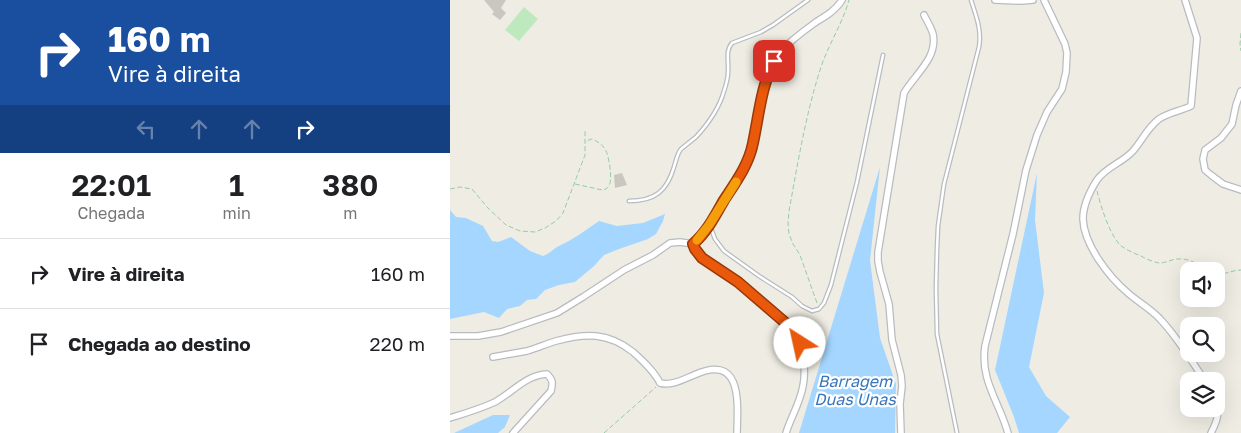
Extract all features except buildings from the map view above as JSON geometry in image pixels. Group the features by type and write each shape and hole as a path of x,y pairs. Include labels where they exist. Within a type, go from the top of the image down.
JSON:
{"street":[{"path":"693,244 709,225 748,161 754,142 763,90 774,61 799,35 828,14 842,0"},
{"path":"995,0 1033,0"},
{"path":"1008,433 987,382 984,356 1026,170 1040,128 1047,112 1062,89 1066,72 1067,54 1065,44 1044,0"},
{"path":"1185,0 1197,38 1191,106 1167,114 1158,120 1147,131 1133,152 1101,175 1090,193 1083,219 1088,238 1098,259 1113,279 1157,315 1172,332 1199,372"},
{"path":"901,433 901,375 892,340 889,304 880,272 878,252 904,93 930,56 934,45 932,32 924,15"},
{"path":"1241,91 1232,124 1221,138 1205,150 1202,159 1205,170 1211,175 1223,184 1241,190"},
{"path":"450,336 478,336 501,332 557,312 624,270 654,255 670,243 693,244"},
{"path":"693,244 702,258 738,282 795,331 804,362 803,386 786,433"},
{"path":"493,357 582,336 602,336 613,339 633,352 653,372 660,383 673,383 708,370 725,370 732,378 736,388 737,433"},
{"path":"450,418 497,401 531,377 547,374 553,384 550,390 513,433"},
{"path":"1212,433 1217,417"}],"lane":[{"path":"629,201 649,199 665,188 677,155 695,138 715,112 725,90 728,73 728,50 732,43 761,32 808,0"},
{"path":"957,433 937,334 937,249 944,184 979,47 980,30 971,0"},
{"path":"709,225 715,239 724,251 792,297 802,306 812,311 819,309 827,296 836,266 857,182 883,55"}],"path":[{"path":"819,309 810,281 789,234 788,223 805,126 822,63 849,0"},
{"path":"1241,33 1241,51"},
{"path":"450,189 460,187 472,189 487,208 506,225 520,231 535,232 556,221 563,213 584,155 585,131"},
{"path":"574,184 602,190 606,189 610,183 608,154 596,140 591,139 585,142"},
{"path":"1097,180 1100,203 1109,226 1116,239 1125,248 1155,262 1161,263 1179,259 1194,262"},
{"path":"1225,274 1234,270 1241,270"},
{"path":"604,433 660,383"}],"green space":[{"path":"524,7 538,19 519,41 505,30"}],"water":[{"name":"Barragem Duas Unas","path":"880,167 870,260 880,338 896,384 895,433 799,433"},
{"path":"1037,173 1035,220 1044,293 1029,367 1046,396 1070,417 1057,433 1019,433 995,370"},
{"path":"450,210 456,217 466,218 483,226 492,241 498,242 511,237 530,251 543,256 599,221 617,226 643,223 665,214 656,234 648,239 604,255 575,282 545,290 536,299 527,300 520,306 507,309 499,318 484,312 450,319"},
{"path":"493,415 510,415 505,427 498,433 454,433"}],"slow traffic":[{"path":"697,240 709,225 736,182"}],"route":[{"path":"774,61 763,90 756,121 754,142 748,161 709,225 693,244 702,258 738,282 795,331 800,343"}]}
